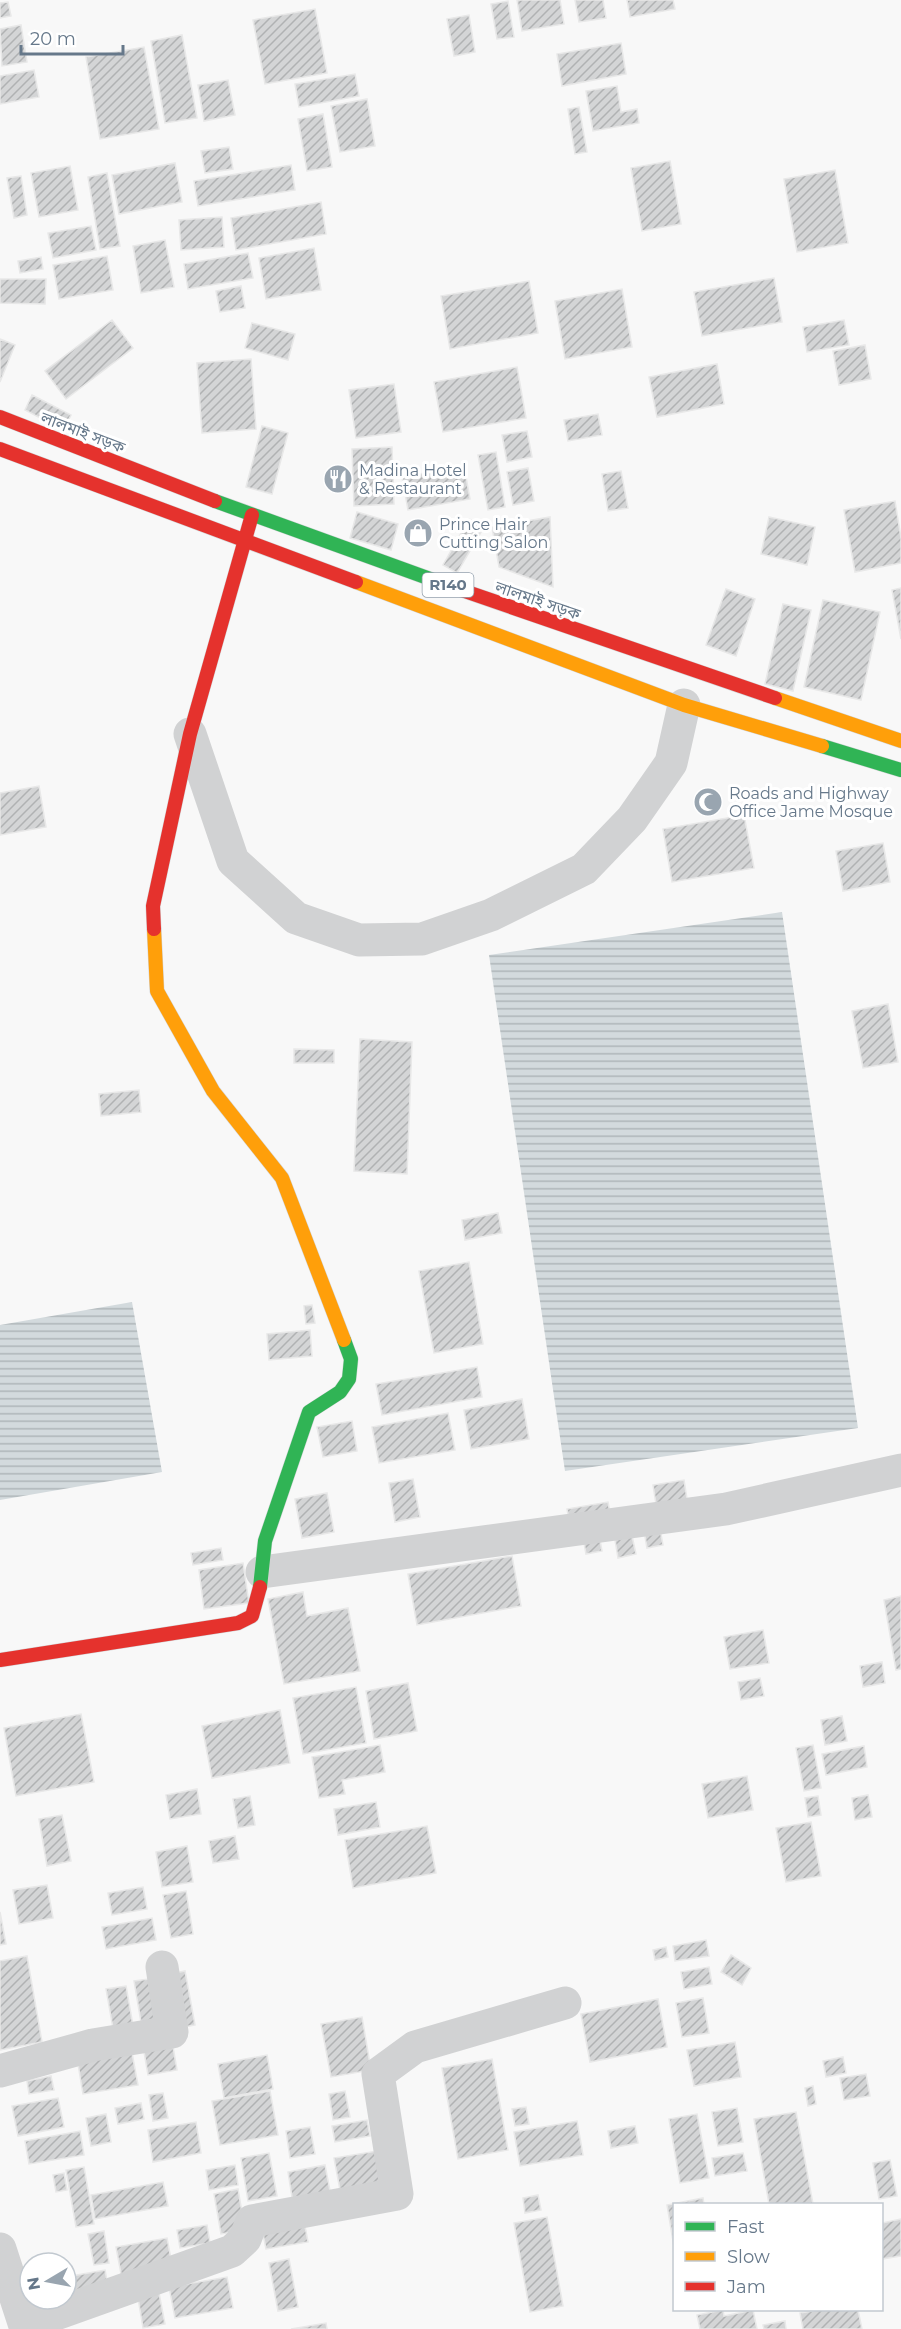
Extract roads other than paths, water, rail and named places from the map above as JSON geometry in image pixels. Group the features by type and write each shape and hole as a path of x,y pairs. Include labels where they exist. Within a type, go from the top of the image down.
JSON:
{"main road":[{"name":"লালমাই সড়ক","path":"0,417 252,515 560,626 901,741"},
{"name":"R140","path":"0,449 243,542 684,705 901,770"},
{"path":"0,1660 238,1623 252,1616 259,1596 265,1541 309,1412 341,1394 352,1374 351,1359 282,1178 213,1091 158,992 153,906 190,734 252,515"}],"street":[{"path":"190,734 233,861 296,918 359,940 422,939 491,915 584,869 632,819 671,763 684,705"},
{"path":"262,1572 726,1509 901,1470"},
{"path":"0,2071 93,2044 172,2032 162,1967"},
{"path":"0,2250 25,2327 232,2251 245,2239 252,2221 397,2194 378,2074 415,2047 565,2003"}],"place":[{"name":"Madina Hotel & Restaurant","path":"338,479"},
{"name":"Prince Hair Cutting Salon","path":"418,533"},
{"name":"Roads and Highway Office Jame Mosque","path":"708,802"}]}
